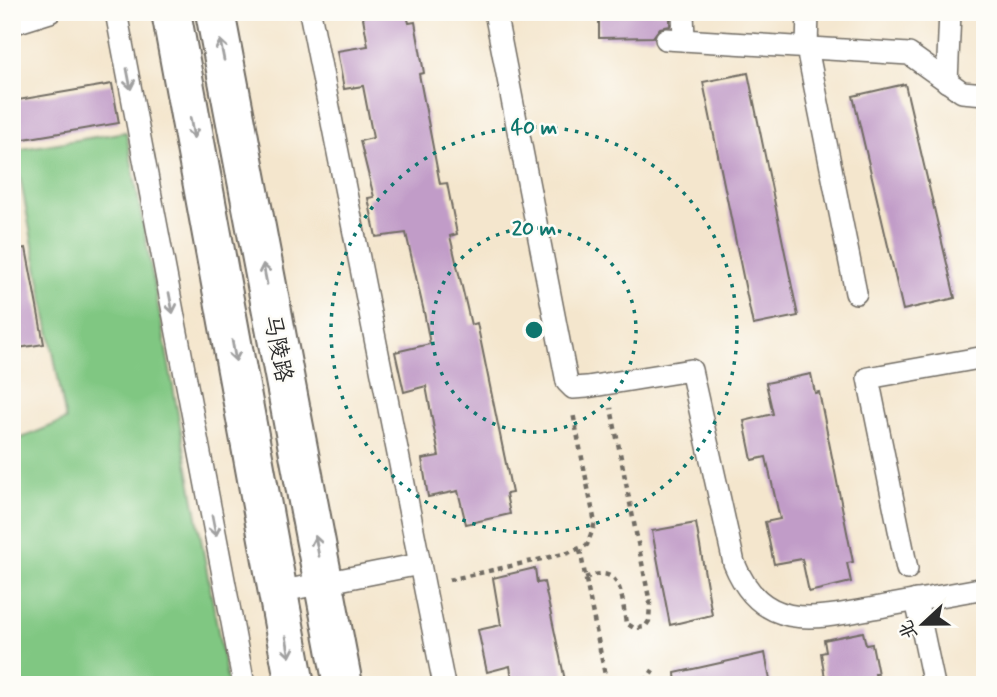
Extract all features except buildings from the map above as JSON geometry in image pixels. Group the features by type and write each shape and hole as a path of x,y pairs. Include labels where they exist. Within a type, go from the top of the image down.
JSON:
{"street":[{"name":"马陵路","path":"171,12 295,685"},
{"name":"马陵路","path":"215,12 343,685"}],"lane":[{"path":"12,24 50,12"},
{"path":"116,12 244,685"},
{"path":"310,12 444,685"},
{"path":"495,12 567,382 573,388 691,370 734,563 742,584 751,596 776,611 803,617 821,617 985,588"},
{"path":"683,12 675,39 909,54 961,92 985,94"},
{"path":"808,12 807,48 856,293"},
{"path":"947,82 950,12"},
{"path":"908,569 868,378 985,357"},
{"path":"278,592 420,564"},
{"path":"916,600 934,685"}],"path":[{"path":"424,585 580,550 587,545 595,523 567,382"},
{"path":"585,578 604,574 612,576 619,585 626,623 634,628 645,627 649,621 650,604 607,384"},
{"path":"580,550 607,685"},
{"path":"636,685 645,682 653,670"}],"green space":[{"path":"126,132 228,685 12,685 12,442 66,420 15,150"}]}
